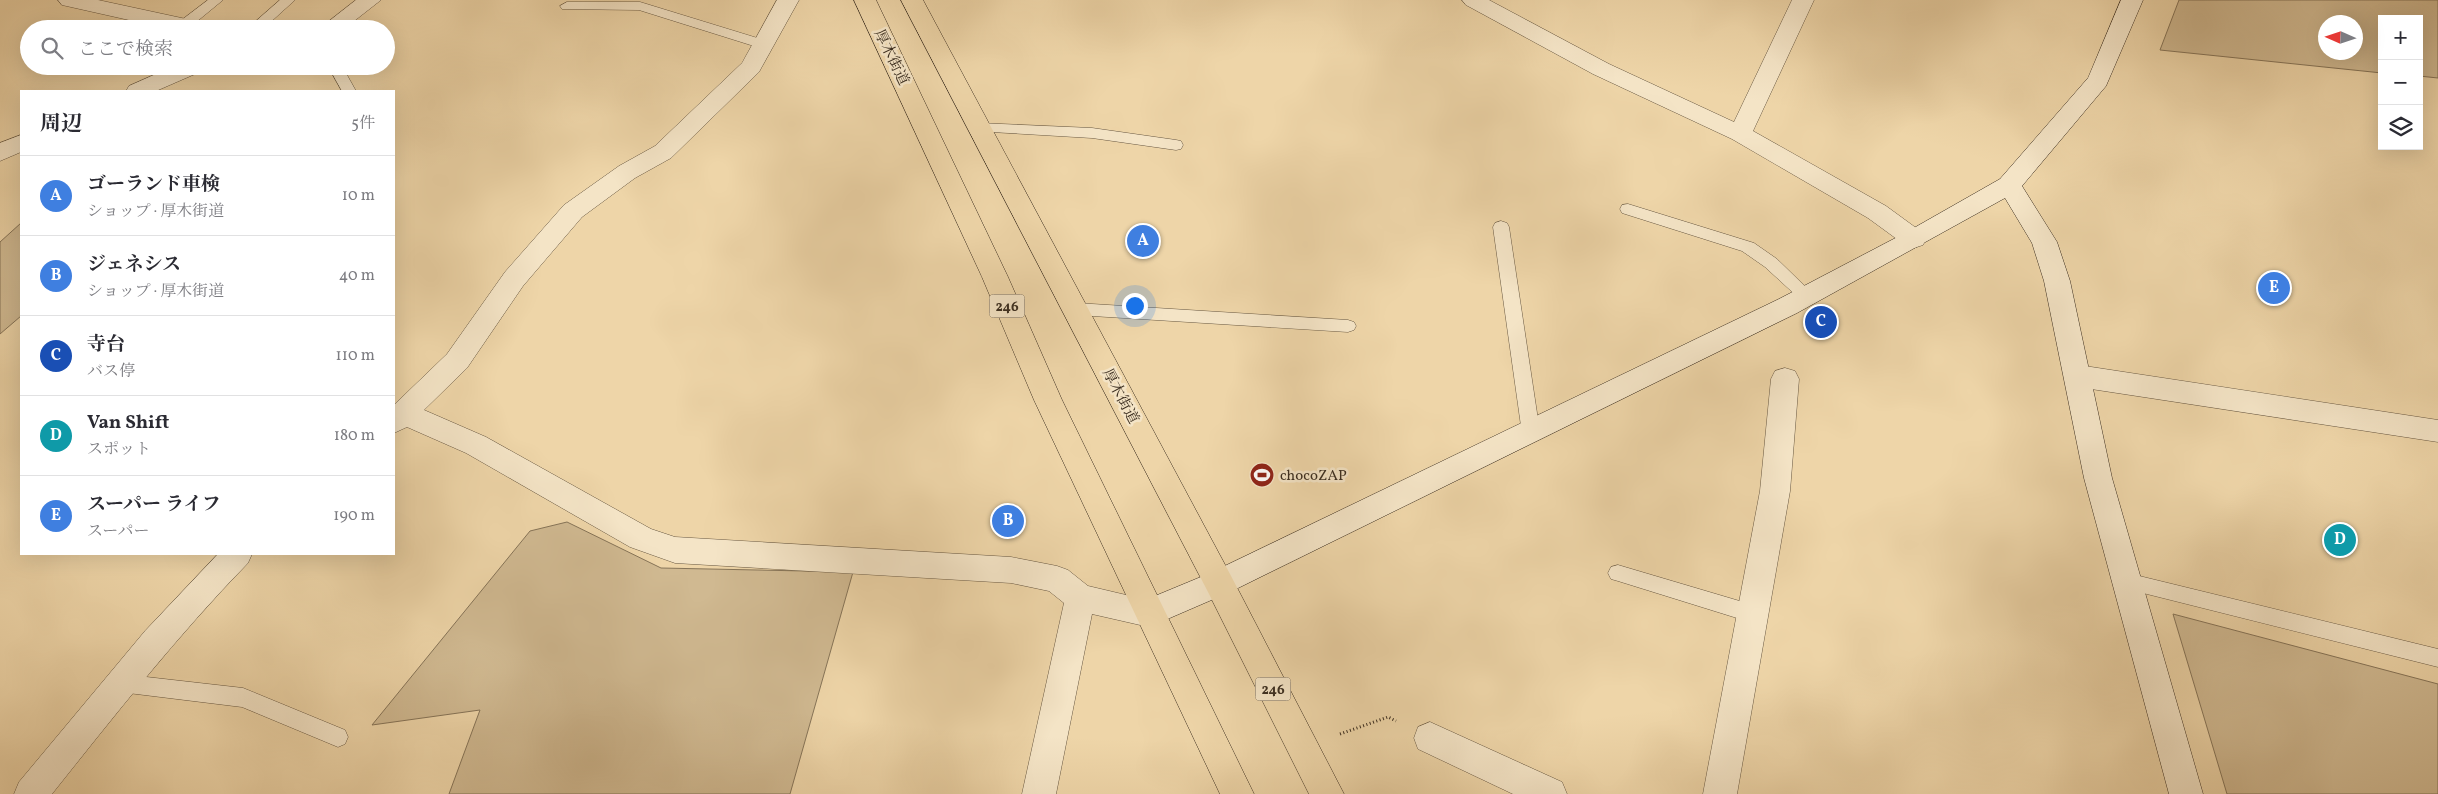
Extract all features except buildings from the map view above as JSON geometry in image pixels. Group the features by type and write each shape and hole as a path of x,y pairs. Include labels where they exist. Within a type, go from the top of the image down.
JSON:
{"highway":[{"name":"厚木街道","path":"864,0 995,277 1048,400 1237,794"},
{"name":"厚木街道","path":"912,0 1076,309 1327,794"}],"street":[{"path":"69,0 160,20"},
{"path":"342,20 370,0"},
{"path":"788,0 751,67 663,152 627,172 573,211 514,279 457,361 398,417 476,445 641,538 675,550 1011,570 1057,579 1080,598 1149,613 1219,583 1531,433 1807,296 1914,239 2009,185 2098,81 2132,0"},
{"path":"1473,0 1601,69 1740,134 1877,212 1914,239"},
{"path":"1740,134 1803,0"},
{"path":"139,90 173,75"},
{"path":"0,154 20,144"},
{"path":"2009,185 2044,242 2057,281 2098,478 2186,794"},
{"path":"2078,376 2438,431"},
{"path":"1720,794 1775,491 1785,379"},
{"path":"31,794 120,683 203,588 236,555"},
{"path":"1038,794 1080,598"},
{"path":"1430,738 1550,794"}],"lane":[{"path":"198,20 216,0"},
{"path":"265,20 288,0"},
{"path":"567,6 640,6 762,44"},
{"path":"340,75 348,90"},
{"path":"979,128 1092,133 1176,145"},
{"path":"1628,209 1748,247 1771,263 1807,296"},
{"path":"1501,227 1531,433"},
{"path":"1076,309 1348,326"},
{"path":"1618,572 1753,614"},
{"path":"2127,581 2438,658"},
{"path":"120,683 243,698 338,737"}],"path":[{"path":"1340,734 1388,717 1430,738"}],"shaded area":[{"path":"2179,0 2438,0 2438,78 2423,76 2423,15 2378,15 2378,73 2160,50"},
{"path":"20,224 20,317 0,334 0,242"},
{"path":"567,522 661,568 853,572 790,794 449,794 480,710 372,725 530,531"},
{"path":"2173,614 2438,684 2438,794 2227,794"}],"place":[{"name":"ゴーランド車検","path":"1143,241"},
{"name":"スーパー ライフ","path":"2274,288"},
{"name":"寺台","path":"1821,322"},
{"name":"chocoZAP","path":"1262,475"},
{"name":"ジェネシス","path":"1008,521"},
{"name":"Van Shift","path":"2340,540"}]}
